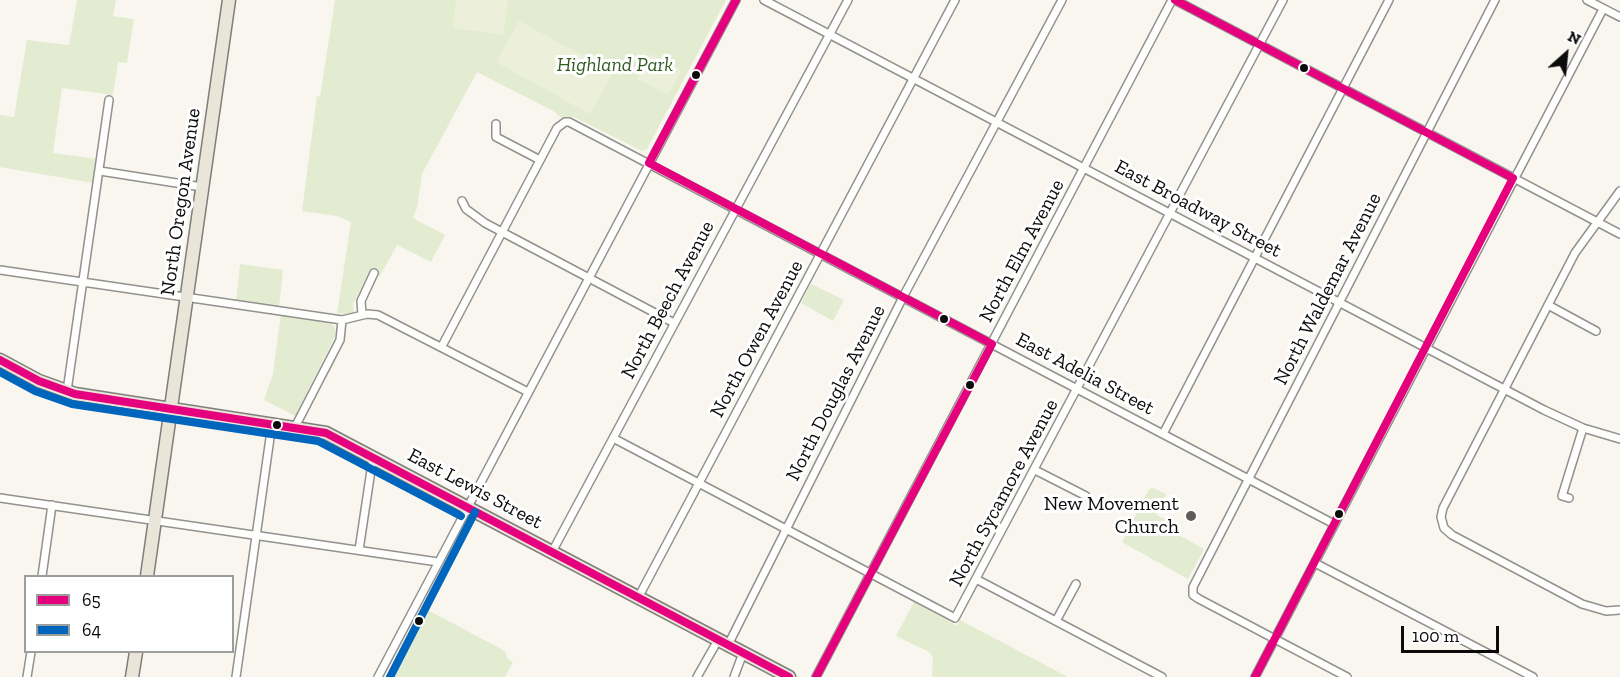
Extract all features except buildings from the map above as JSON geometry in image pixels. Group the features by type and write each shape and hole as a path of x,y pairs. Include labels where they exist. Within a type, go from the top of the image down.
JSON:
{"main road":[{"name":"North Oregon Avenue","path":"147,575 229,0"},
{"name":"East Lewis Street","path":"0,360 39,381 67,391 170,410 326,433 789,677"},
{"path":"132,677 136,653"}],"street":[{"path":"378,677 736,0"},
{"name":"East Broadway Street","path":"764,0 1504,389 1583,428 1620,439"},
{"name":"North Beech Avenue","path":"552,552 848,0"},
{"name":"North Owen Avenue","path":"638,598 955,0"},
{"name":"North Douglas Avenue","path":"697,677 723,642 786,530 903,297 1062,0"},
{"path":"1174,0 1620,234"},
{"name":"North Elm Avenue","path":"816,677 1174,0"},
{"name":"North Sycamore Avenue","path":"871,574 955,618 1282,0"},
{"path":"1163,434 1389,0"},
{"name":"North Waldemar Avenue","path":"1275,639 1193,595 1194,587 1495,0"},
{"path":"1587,0 1620,17"},
{"path":"1255,677 1603,9"},
{"path":"67,391 110,100"},
{"name":"East Adelia Street","path":"540,160 557,128 565,122 574,123 1334,524"},
{"path":"442,346 540,160 496,137 496,124"},
{"path":"100,171 202,187"},
{"path":"1620,191 1575,253 1443,508 1441,517 1444,528 1452,535 1582,604 1606,611 1620,610"},
{"path":"462,201 474,216 501,232 674,323"},
{"path":"0,270 342,320 372,314 385,317 528,392"},
{"path":"362,315 361,301 374,273"},
{"path":"1548,305 1596,331"},
{"path":"295,427 340,340 342,320"},
{"path":"236,677 236,647 256,535 272,424"},
{"path":"1569,498 1562,496 1583,428"},
{"path":"613,438 871,574"},
{"path":"359,550 373,457"},
{"path":"1035,470 1086,496"},
{"path":"0,498 438,562"},
{"path":"42,575 52,506"},
{"path":"1315,563 1533,677"},
{"path":"976,579 1162,677"},
{"path":"1056,621 1076,584"},
{"path":"1275,639 1347,677"},
{"path":"27,677 31,653"},
{"path":"734,677 743,653"}],"green space":[{"path":"77,0 116,0 113,16 134,19 127,63 118,62 113,95 62,88 53,153 97,159 93,183 0,167 0,115 14,117 27,40 69,45"},
{"name":"Highland Park","path":"335,0 726,0 647,149 642,151 574,117 561,118 555,112 477,72 422,174 417,208 413,218 445,235 431,262 397,245 380,276 370,270 353,304 354,313 347,314 337,313 351,222 337,216 302,211 317,96 320,97"},
{"path":"456,0 508,0 503,35 453,28"},
{"path":"519,21 613,72 590,114 496,62"},
{"path":"650,54 682,70 668,95 637,79"},
{"path":"240,264 283,270 279,307 236,301"},
{"path":"811,284 844,300 833,321 801,303"},
{"path":"281,313 328,320 335,328 335,336 295,416 264,400 273,374"},
{"path":"1153,488 1166,494 1156,514 1178,527 1175,533 1204,549 1188,579 1122,542 1149,489"},
{"path":"914,602 957,626 960,620 1068,677 932,677 933,657 929,652 896,636"},
{"path":"424,608 505,651 508,659 513,662 505,677 387,677"}],"transit line":[{"name":"65","path":"649,163 736,0"},
{"name":"65","path":"1175,0 1513,178"},
{"name":"65","path":"649,163 992,344"},
{"name":"65","path":"1255,677 1513,178"},
{"name":"65","path":"816,677 992,344"},
{"name":"65","path":"0,360 39,381 75,394 326,433 789,677"},
{"name":"64","path":"0,372 35,391 72,404 318,441 461,516"},
{"name":"64","path":"390,677 475,512"}],"place":[{"name":"New Movement Church","path":"1191,516"}]}
